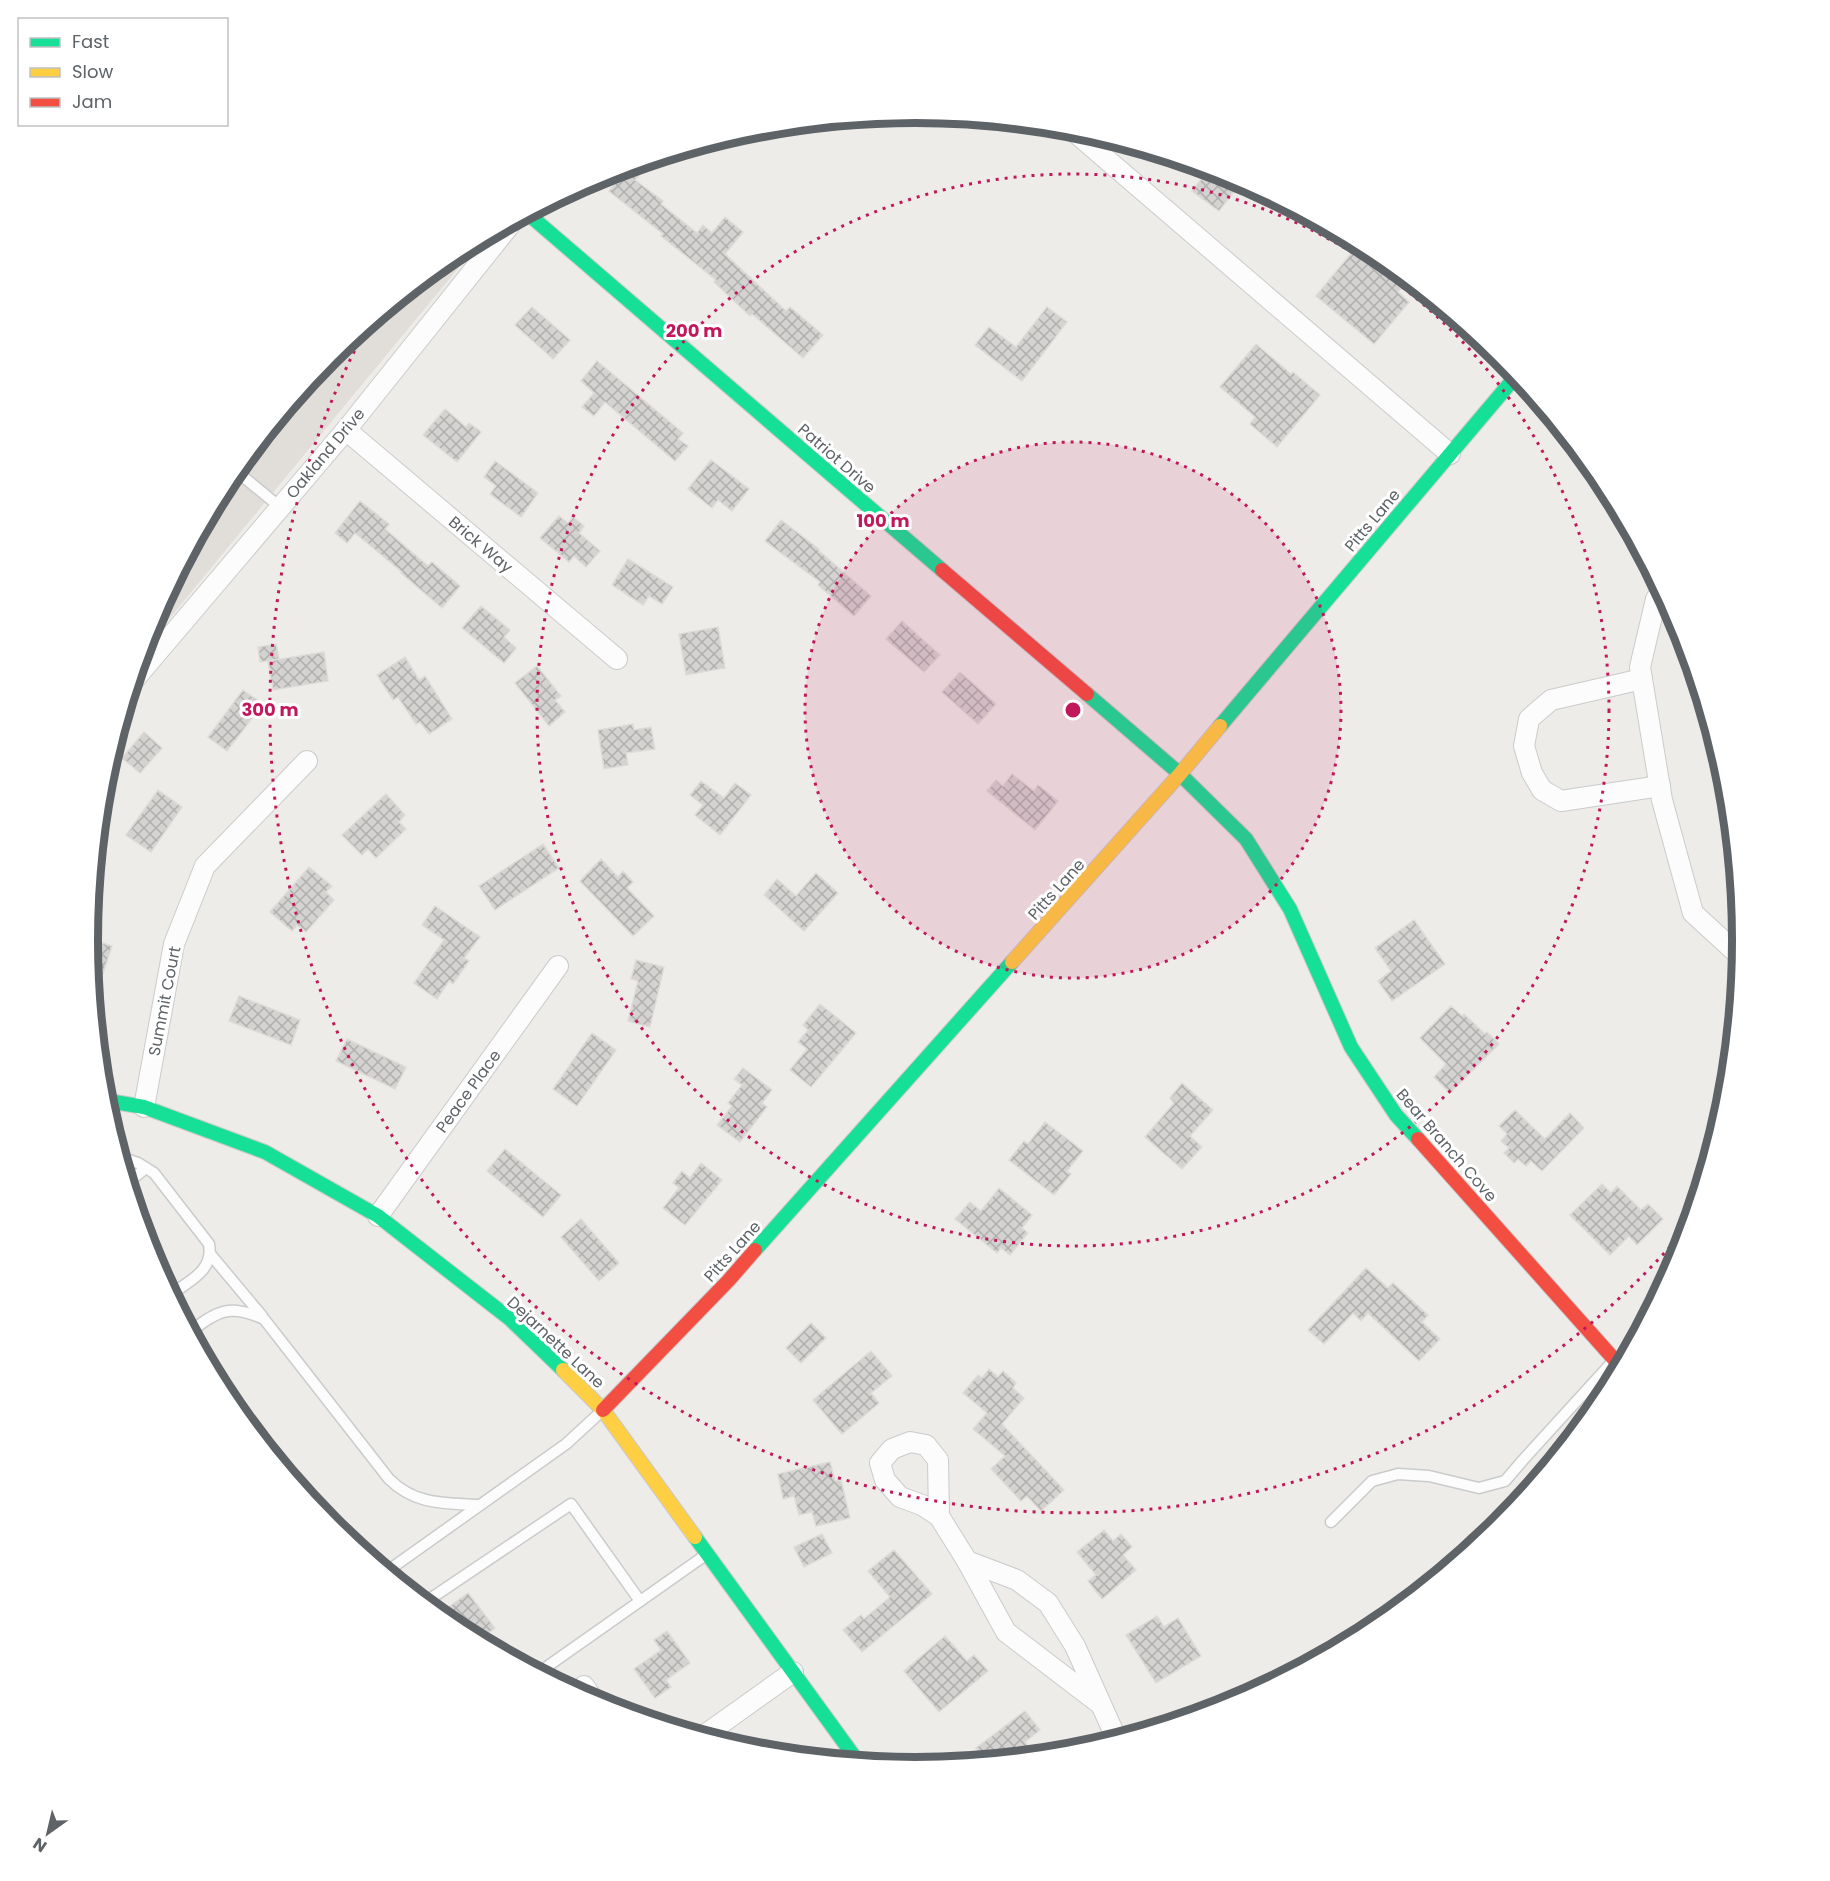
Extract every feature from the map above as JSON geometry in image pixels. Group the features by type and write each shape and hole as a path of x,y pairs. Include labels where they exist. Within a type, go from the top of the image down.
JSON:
{"street":[{"path":"1086,142 1450,453"},
{"name":"Patriot Drive","path":"533,218 1180,774"},
{"name":"Oakland Drive","path":"145,666 346,430 501,236"},
{"name":"Pitts Lane","path":"603,1410 729,1280 1180,774 1511,381"},
{"name":"Brick Way","path":"346,430 617,659"},
{"path":"1657,598 1640,667 1660,786 1693,913 1732,948"},
{"path":"1642,679 1551,700 1529,719 1524,746 1532,773 1542,790 1561,801 1660,786"},
{"name":"Summit Court","path":"144,1107 174,944 205,866 307,761"},
{"name":"Bear Branch Cove","path":"1180,774 1246,839 1290,909 1351,1047 1396,1115 1616,1361"},
{"name":"Peace Place","path":"378,1216 558,966"},
{"name":"Dejarnette Lane","path":"113,1102 144,1107 265,1152 378,1216 510,1319 603,1410 853,1755"},
{"path":"939,1516 968,1561 1006,1632 1100,1703"},
{"path":"968,1561 1017,1580 1048,1603 1074,1646 1115,1733"},
{"path":"710,1732 794,1672"}],"lane":[{"path":"242,476 280,507"},
{"path":"127,1159 154,1173 209,1244 211,1254 388,1479 413,1497 433,1502 479,1505"},
{"path":"133,1178 146,1168"},
{"path":"177,1290 205,1269 211,1254"},
{"path":"196,1328 212,1315 229,1310 249,1312 264,1319"},
{"path":"1331,1522 1372,1481 1398,1474 1430,1476 1479,1488 1505,1481 1545,1435 1608,1374"},
{"path":"392,1568 566,1444 603,1410"},
{"path":"431,1599 571,1504 640,1601"},
{"path":"544,1669 708,1553"}],"shaded area":[{"path":"468,257 158,632 182,579 235,486 300,401 376,326 417,292"}],"building":[{"path":"641,170 643,171 635,180 663,201 661,204 697,233 703,225 712,233 725,217 743,232 725,254 786,311 790,307 823,335 803,358 752,314 750,316 714,282 716,280 609,191 618,179"},
{"path":"1204,176 1236,189 1219,211 1192,191"},
{"path":"1353,251 1385,276 1387,274 1403,285 1398,292 1409,302 1374,344 1316,296"},
{"path":"532,307 570,340 553,359 515,325"},
{"path":"1047,307 1067,322 1022,381 975,345 989,327 1016,347"},
{"path":"1256,344 1320,395 1277,447 1250,424 1255,417 1220,387"},
{"path":"597,361 683,433 678,439 688,446 675,461 605,402 594,416 582,407 594,393 581,381"},
{"path":"445,409 466,427 469,423 481,432 457,462 423,435"},
{"path":"711,460 749,489 732,511 718,500 712,508 688,489"},
{"path":"495,461 538,493 521,517 490,494 496,486 484,477"},
{"path":"360,501 389,524 385,529 428,566 432,562 460,586 442,608 355,533 347,543 335,533"},
{"path":"559,516 568,523 573,517 584,526 579,533 600,551 586,567 574,556 569,562 540,538"},
{"path":"781,520 819,549 871,596 854,616 818,585 820,582 765,541"},
{"path":"628,559 673,587 662,604 649,596 643,605 612,585"},
{"path":"481,606 510,630 504,637 516,648 504,663 462,628"},
{"path":"902,621 940,655 924,672 886,639"},
{"path":"718,627 725,668 686,675 679,634"},
{"path":"276,644 279,659 260,662 258,647"},
{"path":"324,652 328,681 273,690 268,661"},
{"path":"405,657 419,680 425,676 452,719 429,734 420,722 416,724 398,697 393,700 377,675"},
{"path":"537,666 561,696 555,700 565,712 549,726 515,683"},
{"path":"960,672 996,704 978,724 942,692"},
{"path":"243,690 263,704 227,751 208,737"},
{"path":"633,724 634,730 651,727 655,749 626,753 628,765 604,769 598,730"},
{"path":"144,732 162,748 140,773 122,758"},
{"path":"1012,774 1034,791 1038,785 1058,801 1035,830 987,791 996,780 1003,786"},
{"path":"701,781 724,798 735,783 751,795 720,835 695,815 703,805 690,795"},
{"path":"158,790 182,807 151,852 126,835"},
{"path":"386,794 405,815 399,822 406,829 376,858 368,849 362,855 342,835"},
{"path":"543,844 559,868 495,910 479,886"},
{"path":"601,859 618,877 623,871 633,882 627,888 654,916 633,936 580,881"},
{"path":"309,867 332,886 326,892 334,900 306,932 297,925 292,931 270,912"},
{"path":"816,873 838,893 804,931 764,895 777,879 796,896"},
{"path":"435,906 480,937 464,958 469,961 453,984 449,981 437,999 414,983 444,940 422,925"},
{"path":"1414,920 1445,964 1392,1001 1378,981 1391,971 1375,948"},
{"path":"98,942 112,946 99,986"},
{"path":"636,960 664,967 650,1027 628,1021 638,981 631,979"},
{"path":"239,996 300,1020 291,1045 229,1021"},
{"path":"820,1004 856,1033 811,1087 790,1070 807,1049 798,1042 808,1030 803,1025"},
{"path":"1451,1006 1462,1016 1464,1014 1485,1034 1487,1032 1499,1044 1450,1093 1434,1077 1446,1064 1420,1038"},
{"path":"592,1033 616,1050 577,1106 553,1089"},
{"path":"347,1039 406,1067 395,1089 336,1061"},
{"path":"743,1068 772,1090 762,1103 767,1107 740,1142 717,1125 732,1106 728,1103 742,1085 734,1079"},
{"path":"1182,1083 1213,1110 1190,1136 1202,1147 1182,1169 1145,1137 1174,1103 1170,1098"},
{"path":"1515,1110 1545,1139 1570,1113 1584,1128 1542,1171 1531,1161 1526,1166 1518,1159 1514,1163 1504,1153 1509,1148 1501,1141 1507,1134 1499,1126"},
{"path":"1045,1122 1083,1151 1067,1171 1071,1174 1054,1195 1009,1160 1024,1141 1028,1144"},
{"path":"505,1149 561,1195 543,1217 487,1171"},
{"path":"701,1163 722,1180 685,1225 663,1208 679,1188 673,1183 682,1171 690,1178"},
{"path":"1602,1184 1611,1193 1617,1186 1641,1210 1648,1204 1663,1219 1637,1245 1629,1236 1610,1255 1570,1215"},
{"path":"999,1188 1032,1215 1022,1228 1028,1233 1010,1255 1001,1248 997,1253 955,1219 970,1202 981,1211"},
{"path":"581,1219 619,1263 599,1281 561,1237"},
{"path":"1366,1268 1388,1288 1393,1283 1428,1315 1422,1322 1440,1339 1419,1361 1368,1313 1361,1321 1353,1313 1324,1344 1308,1330"},
{"path":"811,1323 826,1338 801,1363 786,1348"},
{"path":"871,1351 892,1376 871,1393 879,1403 842,1434 813,1400"},
{"path":"989,1369 998,1377 1003,1371 1016,1383 1013,1388 1024,1398 1002,1424 1064,1490 1041,1511 1027,1496 1021,1501 991,1469 1005,1456 973,1429 987,1413 963,1393 978,1375 982,1378"},
{"path":"830,1462 835,1481 841,1480 850,1518 816,1526 812,1512 799,1515 794,1496 783,1499 778,1474"},
{"path":"1104,1530 1113,1541 1121,1534 1132,1547 1123,1555 1136,1570 1102,1599 1088,1581 1096,1575 1077,1552"},
{"path":"822,1534 832,1553 804,1567 794,1547"},
{"path":"894,1550 932,1594 862,1652 843,1630 861,1615 864,1619 890,1597 868,1571"},
{"path":"468,1593 495,1628 486,1635 446,1609"},
{"path":"1157,1616 1164,1627 1178,1618 1201,1656 1156,1683 1126,1635"},
{"path":"667,1631 690,1663 666,1680 671,1687 655,1698 634,1669 661,1650 654,1640"},
{"path":"945,1636 967,1661 974,1655 988,1671 939,1712 904,1671"},
{"path":"1025,1711 1040,1730 1025,1742 1031,1750 981,1755 976,1748"}],"traffic: fast":[{"path":"533,218 942,570"},
{"path":"1220,726 1512,382"},
{"path":"1087,694 1180,774 1246,839 1290,909 1351,1047 1396,1115 1418,1139"},
{"path":"755,1250 1012,962"},
{"path":"113,1102 144,1107 265,1152 378,1216 510,1319 563,1370"},
{"path":"695,1537 853,1755"}],"traffic: slow":[{"path":"1012,962 1220,726"},
{"path":"563,1370 603,1410 695,1537"}],"traffic: jam":[{"path":"942,570 1087,694"},
{"path":"1418,1139 1616,1361"},
{"path":"603,1410 729,1280 755,1250"}]}
